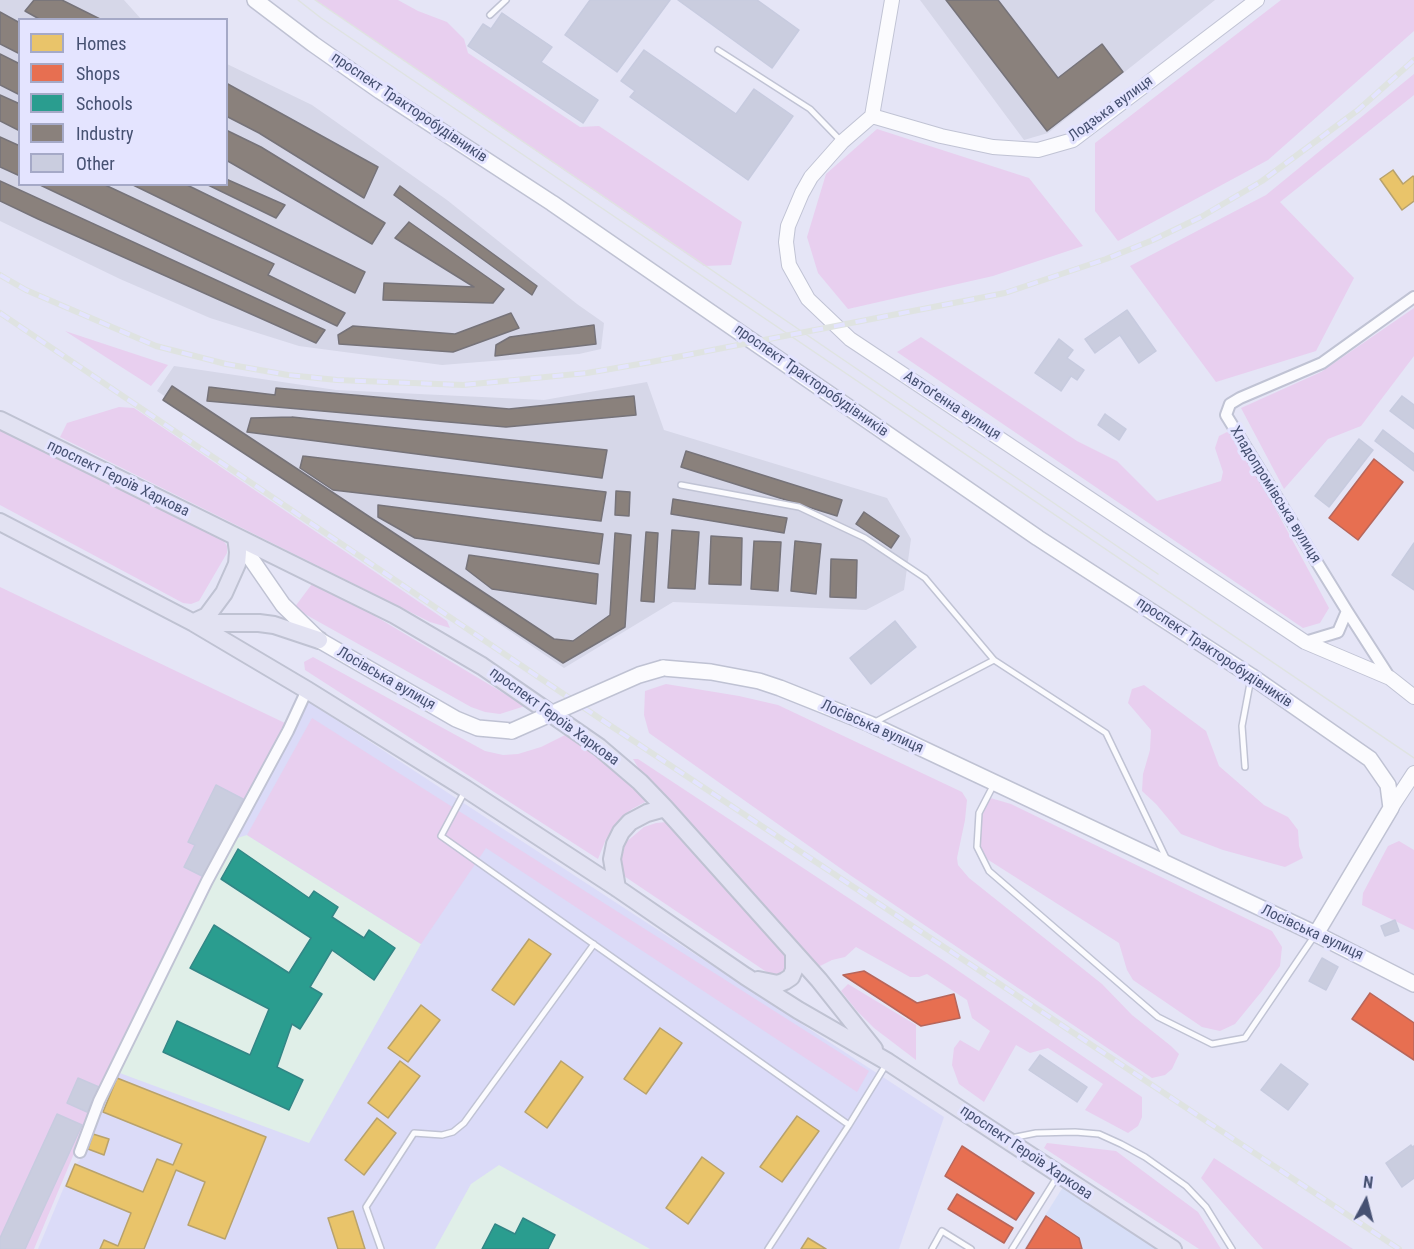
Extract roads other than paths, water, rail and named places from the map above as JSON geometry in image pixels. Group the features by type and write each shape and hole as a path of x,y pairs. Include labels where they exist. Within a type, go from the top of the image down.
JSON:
{"main road":[{"name":"проспект Тракторобудівників","path":"255,0 371,84 552,203 1038,538 1251,676 1370,759 1388,785 1391,808"},
{"name":"проспект Героїв Харкова","path":"0,420 395,615 482,666 599,747 640,782 665,808 819,980 884,1059"},
{"name":"проспект Героїв Харкова","path":"0,522 194,623 307,690 466,789 617,888 745,976 798,1010 884,1059 1173,1249"},
{"path":"194,623 207,616 224,593 237,564 236,537"},
{"name":"Лосівська вулиця","path":"236,537 283,605 319,640 456,719 478,728 512,731 639,675 663,669 711,672 759,681 870,724 1316,934 1414,984"},
{"path":"194,623 259,622 319,640"},
{"path":"617,888 612,859 615,844 621,832 630,822 647,813 665,808"},
{"path":"1316,934 1391,808"},
{"path":"745,976 770,983 778,984 785,981 791,977 794,970 794,953"}],"street":[{"path":"872,116 892,0"},
{"name":"Лодзька вулиця","path":"872,116 941,136 993,147 1038,150 1050,147 1073,140 1257,0"},
{"name":"Автоґенна вулиця","path":"872,116 842,142 811,177 788,226 786,254 793,275 808,299 850,339 1305,642 1390,678"},
{"name":"Хладопромівська вулиця","path":"1414,297 1322,363 1230,404 1226,415 1390,678 1414,697"},
{"path":"1305,642 1338,632 1347,611"},
{"path":"80,1152 99,1101 202,891 288,731 307,690"},
{"path":"1391,808 1414,773"}],"lane":[{"path":"490,15 506,0"},
{"path":"718,50 810,109 842,142"},
{"path":"681,485 799,507 865,538 925,578 994,660 1106,733 1171,867"},
{"path":"870,724 994,660"},
{"path":"1245,767 1242,726 1251,676"},
{"path":"994,784 979,813 977,847 989,871 1158,1017 1212,1044 1245,1038 1316,934"},
{"path":"466,789 441,837 849,1125"},
{"path":"381,1249 366,1207 414,1133 442,1135 453,1132 464,1123 594,944"},
{"path":"768,1249 849,1125 884,1059"},
{"path":"1006,1139 1036,1132 1075,1132 1100,1134 1121,1144 1145,1157 1186,1186 1206,1207 1232,1249"},
{"path":"1012,1249 1059,1175"},
{"path":"932,1249 942,1231 971,1249"}],"tram line":[{"path":"298,0 321,18 1414,758"},
{"path":"315,0 1158,574"}],"railway":[{"path":"0,275 26,290 156,346 226,364 288,375 337,380 463,385 587,373 1005,293 1106,259 1201,217 1262,181 1358,110 1414,60"},
{"path":"0,313 602,720 1399,1249"}]}
